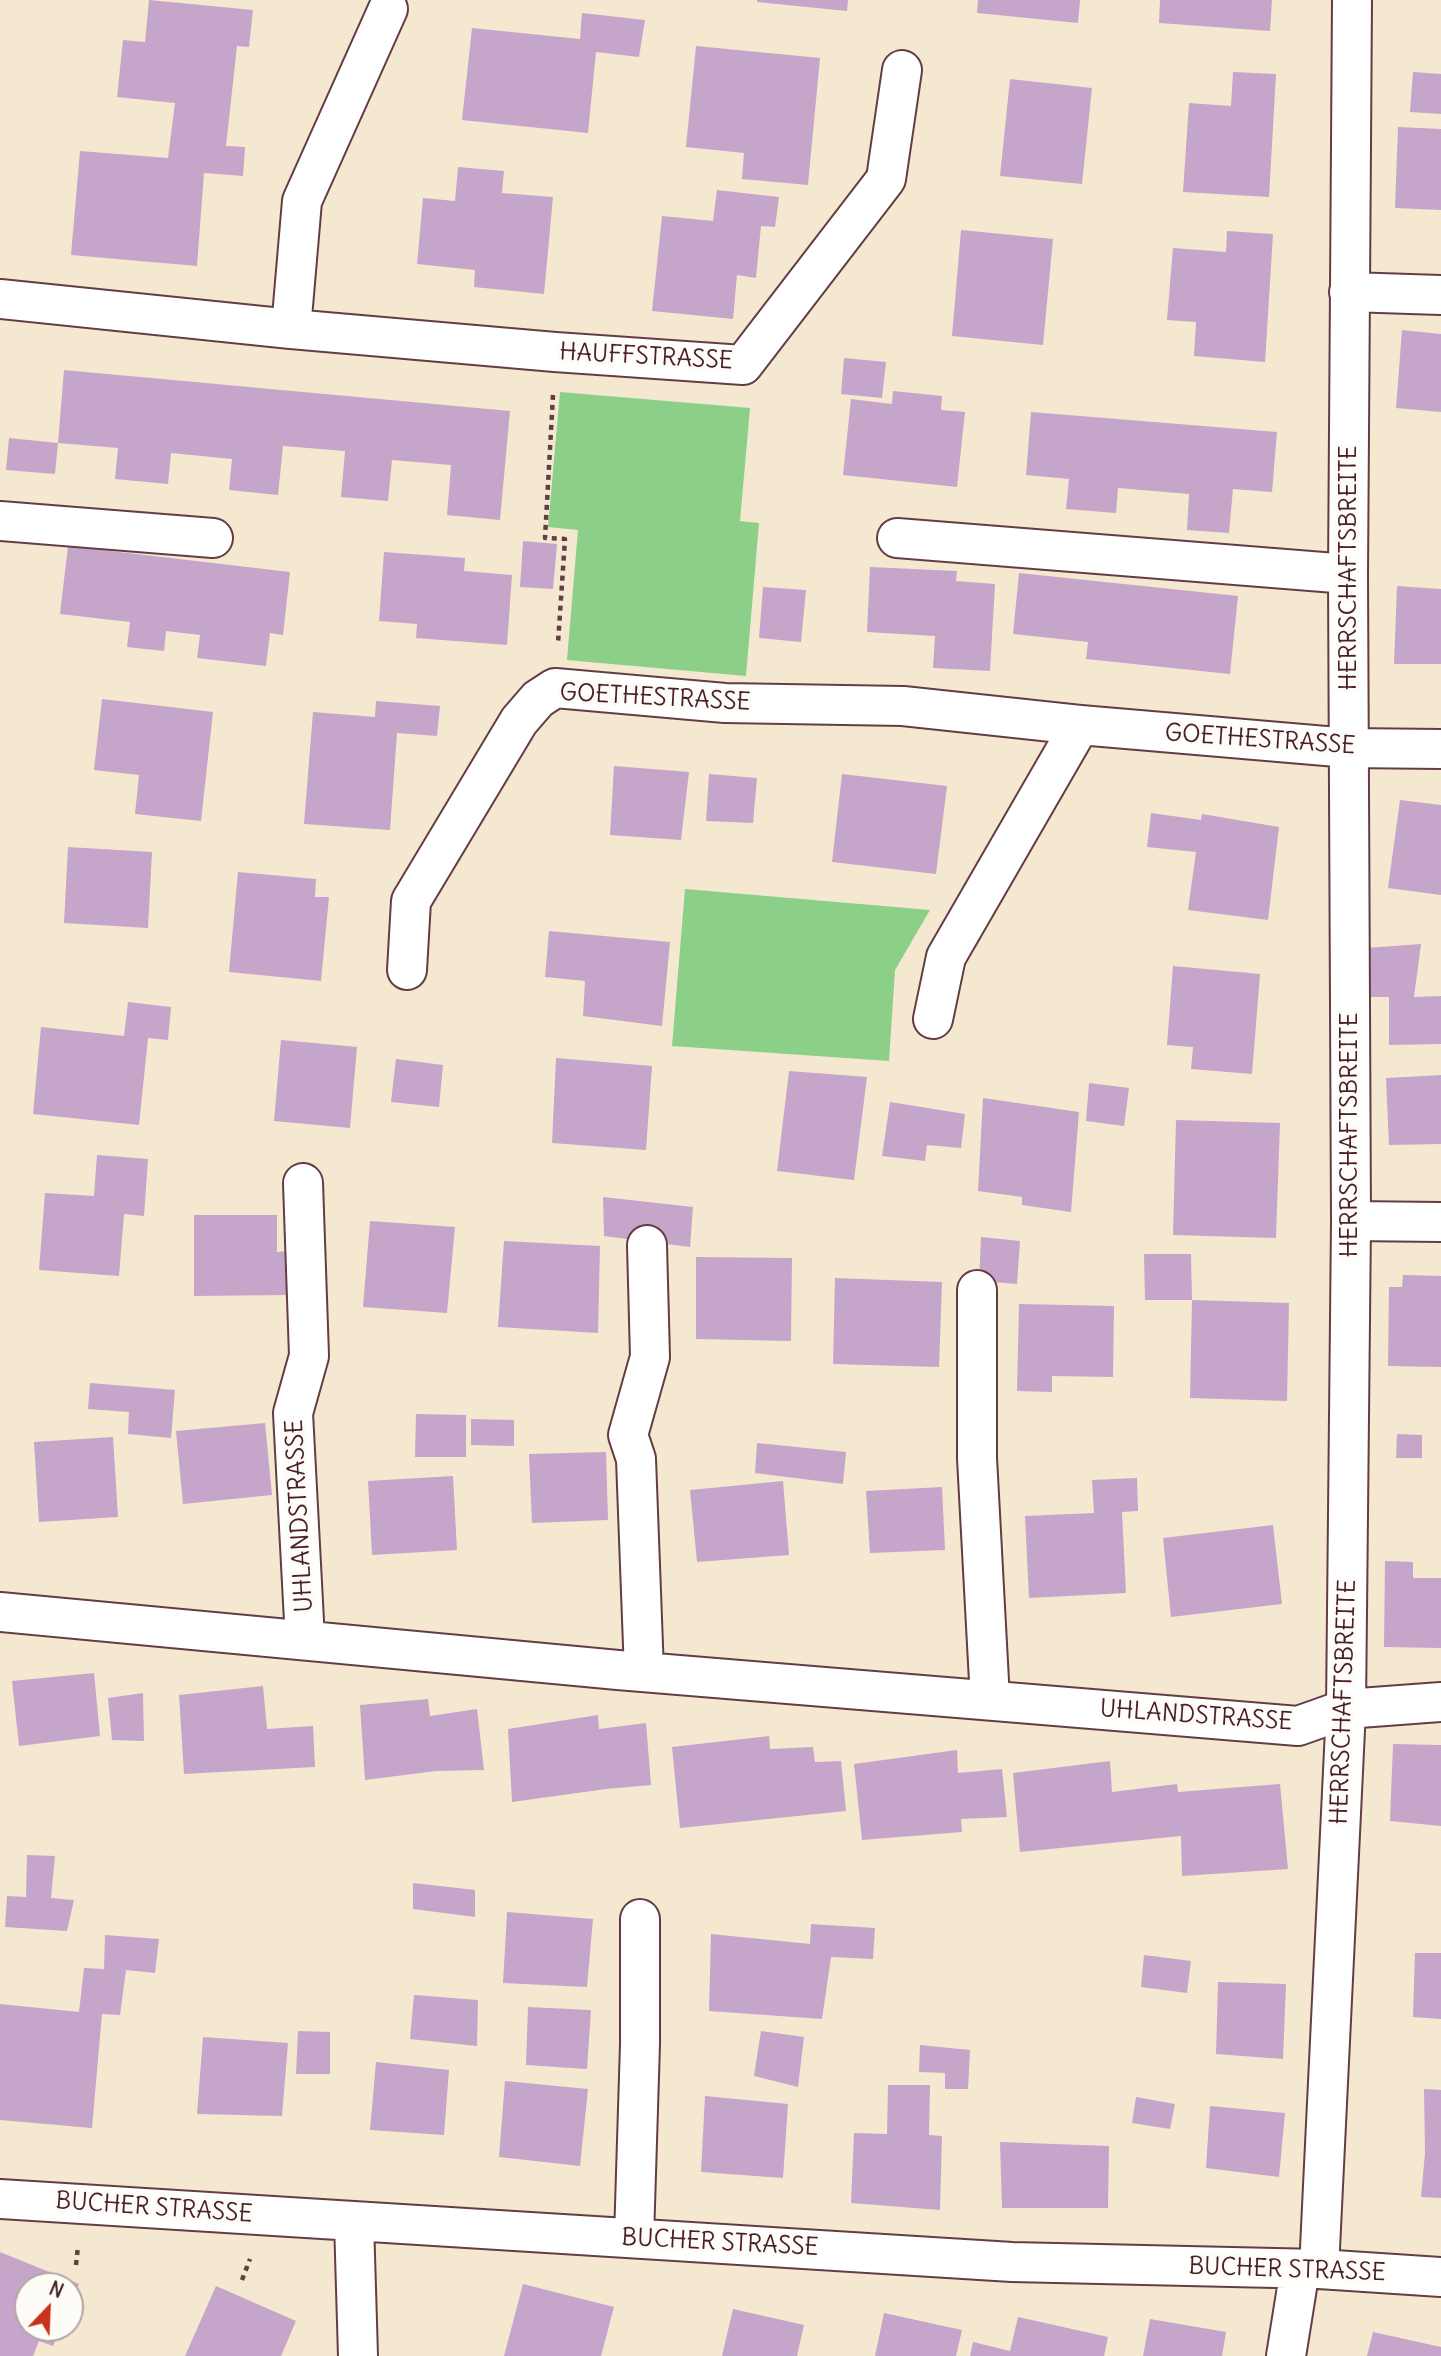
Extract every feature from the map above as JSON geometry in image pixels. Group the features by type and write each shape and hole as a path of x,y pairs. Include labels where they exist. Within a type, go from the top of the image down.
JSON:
{"street":[{"name":"HERRSCHAFTSBREITE","path":"1286,2356 1310,2269 1346,1709 1351,1221 1349,292 1352,0"},
{"path":"291,328 302,201 388,9"},
{"name":"HAUFFSTRASSE","path":"0,299 555,352 743,365 886,179 902,70"},
{"path":"1349,292 1441,295"},
{"path":"0,521 214,538"},
{"path":"897,538 1349,574"},
{"name":"GOETHESTRASSE","path":"407,970 411,901 519,721 538,699 555,688 725,703 903,706 1080,725 1349,748 1441,749"},
{"path":"933,1019 946,957 1080,725"},
{"name":"UHLANDSTRASSE","path":"303,1183 309,1356 293,1413 305,1640"},
{"path":"1351,1221 1441,1222"},
{"path":"644,1672 636,1459 628,1435 650,1357 647,1245"},
{"path":"977,1290 977,1458 990,1700"},
{"name":"UHLANDSTRASSE","path":"0,1612 644,1672 1298,1726 1346,1709 1441,1702"},
{"path":"634,2238 640,2044 640,1919"},
{"name":"BUCHER STRASSE","path":"0,2199 1059,2264 1310,2269 1441,2277"},
{"path":"354,2221 358,2356"}],"path":[{"path":"555,352 545,538 565,539 555,688"}],"green space":[{"path":"560,392 750,408 740,521 759,523 746,676 567,660 578,530 548,527"},
{"path":"685,889 930,910 895,970 889,1061 672,1046"}],"building":[{"path":"149,0 253,10 249,47 237,46 226,146 245,147 243,176 204,173 197,266 71,255 80,151 168,158 175,103 117,97 123,40 145,42"},
{"path":"757,0 848,0 847,11"},
{"path":"978,0 1080,0 1078,23 977,13"},
{"path":"1160,0 1272,0 1270,31 1159,23"},
{"path":"582,13 645,20 639,57 596,52 588,133 462,120 472,28 580,39"},
{"path":"696,46 820,58 808,185 742,179 744,153 686,147"},
{"path":"1233,72 1276,74 1269,197 1183,192 1189,103 1231,106"},
{"path":"1413,72 1441,74 1441,114 1410,112"},
{"path":"1010,79 1092,88 1082,184 1000,176"},
{"path":"1398,127 1441,129 1441,210 1395,208"},
{"path":"458,167 504,171 502,193 553,197 544,294 474,287 475,270 417,264 423,198 455,201"},
{"path":"717,190 779,197 775,227 761,226 756,278 737,275 733,319 652,311 662,216 713,221"},
{"path":"961,230 1053,239 1043,345 952,336"},
{"path":"1227,231 1273,234 1265,362 1194,356 1196,322 1167,320 1173,248 1226,252"},
{"path":"1402,330 1441,334 1441,412 1396,408"},
{"path":"844,358 886,362 882,398 841,394"},
{"path":"64,370 510,411 500,520 447,515 451,465 392,460 388,501 341,497 345,451 283,446 278,495 229,490 232,459 171,453 168,484 115,479 118,448 58,443"},
{"path":"893,391 942,396 941,410 965,412 957,487 843,475 851,399 892,404"},
{"path":"1031,412 1277,432 1272,492 1233,489 1229,533 1187,530 1189,494 1118,488 1116,513 1066,509 1069,479 1026,475"},
{"path":"9,438 58,443 55,474 6,470"},
{"path":"523,541 557,544 553,589 520,587"},
{"path":"68,546 290,572 283,635 270,633 266,666 197,658 200,635 166,631 164,651 127,647 130,622 60,614"},
{"path":"384,552 465,558 464,571 512,575 507,645 416,638 417,624 379,621"},
{"path":"870,567 957,571 956,581 995,584 990,671 933,668 935,636 867,632"},
{"path":"1019,573 1238,596 1230,674 1086,659 1088,642 1013,634"},
{"path":"1397,586 1441,589 1441,664 1394,664"},
{"path":"763,587 806,590 801,642 759,638"},
{"path":"102,699 213,712 201,821 135,814 139,775 94,770"},
{"path":"376,701 440,706 437,736 397,733 390,830 304,824 313,712 375,717"},
{"path":"614,766 689,772 681,840 610,835"},
{"path":"709,774 757,778 753,823 706,821"},
{"path":"842,774 947,786 936,874 832,862"},
{"path":"1400,800 1441,805 1441,895 1388,888"},
{"path":"1151,813 1201,820 1202,814 1279,827 1268,920 1188,910 1196,852 1147,847"},
{"path":"68,847 152,852 148,928 64,923"},
{"path":"238,872 316,879 315,897 329,897 321,981 229,972"},
{"path":"549,931 670,942 662,1026 583,1016 585,981 545,977"},
{"path":"1421,944 1414,997 1441,996 1441,1044 1389,1045 1389,997 1364,997 1366,948"},
{"path":"1173,966 1260,974 1252,1074 1191,1069 1193,1047 1167,1045"},
{"path":"128,1002 171,1007 168,1040 148,1038 139,1125 33,1114 41,1027 124,1036"},
{"path":"281,1040 357,1047 350,1128 274,1121"},
{"path":"556,1058 652,1066 646,1150 552,1143"},
{"path":"396,1059 443,1065 439,1107 391,1102"},
{"path":"789,1071 867,1077 854,1180 777,1171"},
{"path":"1441,1075 1441,1144 1389,1145 1386,1078"},
{"path":"1089,1083 1129,1088 1124,1126 1086,1121"},
{"path":"983,1098 1079,1112 1071,1212 1022,1205 1022,1197 978,1191"},
{"path":"890,1102 965,1114 961,1148 927,1145 925,1161 882,1156"},
{"path":"1176,1120 1280,1123 1276,1238 1173,1235"},
{"path":"97,1155 148,1159 144,1216 124,1214 119,1276 39,1270 45,1193 94,1196"},
{"path":"603,1197 693,1207 690,1247 604,1236"},
{"path":"194,1215 277,1215 277,1252 286,1251 287,1295 194,1296"},
{"path":"370,1221 455,1227 447,1313 363,1307"},
{"path":"981,1237 1020,1241 1017,1284 979,1281"},
{"path":"504,1241 600,1246 598,1333 498,1327"},
{"path":"1144,1254 1191,1254 1192,1300 1145,1300"},
{"path":"696,1257 792,1258 791,1341 696,1339"},
{"path":"1403,1275 1441,1276 1441,1367 1388,1366 1389,1287 1402,1287"},
{"path":"835,1278 942,1282 939,1367 833,1364"},
{"path":"1192,1300 1289,1303 1287,1401 1190,1398"},
{"path":"1019,1304 1114,1306 1113,1377 1052,1376 1052,1392 1017,1391"},
{"path":"90,1383 175,1390 171,1438 128,1434 129,1412 88,1409"},
{"path":"416,1414 466,1415 466,1457 415,1457"},
{"path":"471,1419 514,1420 514,1446 471,1445"},
{"path":"265,1423 272,1495 183,1504 176,1431"},
{"path":"1397,1434 1422,1435 1422,1458 1396,1458"},
{"path":"113,1437 118,1517 39,1522 34,1442"},
{"path":"757,1443 846,1452 843,1484 755,1473"},
{"path":"606,1452 608,1520 532,1523 529,1454"},
{"path":"453,1476 457,1550 372,1555 368,1481"},
{"path":"1137,1478 1138,1511 1122,1512 1126,1593 1029,1598 1025,1516 1094,1513 1092,1480"},
{"path":"783,1481 789,1555 697,1562 690,1490"},
{"path":"942,1487 945,1550 870,1553 866,1491"},
{"path":"1273,1525 1282,1604 1171,1617 1163,1538"},
{"path":"1385,1561 1413,1562 1413,1578 1441,1578 1441,1648 1384,1647"},
{"path":"94,1673 100,1736 19,1746 12,1681"},
{"path":"263,1686 267,1729 313,1726 315,1767 184,1774 179,1695"},
{"path":"143,1693 144,1741 112,1740 108,1698"},
{"path":"428,1699 430,1716 477,1709 484,1770 436,1771 365,1780 360,1705"},
{"path":"598,1715 599,1729 646,1723 651,1785 512,1802 508,1729"},
{"path":"769,1736 770,1749 813,1747 815,1762 841,1761 846,1811 680,1828 672,1747"},
{"path":"1393,1744 1441,1745 1441,1826 1390,1821"},
{"path":"957,1750 958,1773 1002,1769 1007,1817 961,1819 962,1832 862,1840 854,1764"},
{"path":"1110,1761 1112,1792 1177,1784 1178,1792 1280,1784 1288,1869 1182,1876 1181,1836 1020,1852 1013,1773"},
{"path":"27,1855 55,1856 51,1898 74,1900 67,1931 5,1927 7,1896 26,1897"},
{"path":"413,1883 475,1890 475,1917 413,1909"},
{"path":"507,1912 593,1919 587,1987 503,1983"},
{"path":"811,1924 875,1928 873,1959 831,1957 822,2019 709,2011 711,1934 810,1944"},
{"path":"105,1935 159,1939 155,1973 126,1970 120,2015 102,2014 92,2128 0,2120 0,2004 79,2012 84,1968 104,1969"},
{"path":"1415,1953 1441,1953 1441,2019 1413,2017"},
{"path":"1144,1955 1191,1961 1187,1993 1141,1987"},
{"path":"1218,1982 1286,1984 1283,2059 1216,2054"},
{"path":"414,1995 478,2000 477,2046 410,2039"},
{"path":"528,2007 591,2010 587,2069 526,2065"},
{"path":"298,2031 330,2032 330,2074 296,2074"},
{"path":"761,2031 804,2037 798,2087 754,2076"},
{"path":"203,2037 288,2043 282,2116 197,2114"},
{"path":"920,2045 970,2050 968,2089 945,2089 945,2073 919,2072"},
{"path":"376,2062 449,2070 444,2135 370,2130"},
{"path":"505,2081 588,2089 580,2166 499,2157"},
{"path":"888,2085 930,2085 929,2135 942,2136 940,2210 851,2203 854,2133 887,2134"},
{"path":"1424,2089 1441,2090 1441,2198 1421,2197 1425,2153"},
{"path":"705,2096 788,2104 783,2178 701,2172"},
{"path":"1136,2097 1175,2104 1170,2129 1132,2123"},
{"path":"1210,2106 1285,2113 1279,2177 1206,2168"},
{"path":"1000,2142 1109,2146 1108,2208 1002,2208"},
{"path":"0,2252 49,2272 14,2272 14,2342 39,2342 33,2356 0,2356"},
{"path":"523,2284 614,2307 601,2356 504,2356"},
{"path":"216,2286 296,2321 281,2356 185,2356"},
{"path":"733,2309 804,2325 797,2356 722,2356"},
{"path":"884,2313 962,2330 956,2356 875,2356"},
{"path":"1018,2317 1108,2337 1104,2356 970,2356 973,2342 1010,2351"},
{"path":"1150,2319 1226,2332 1222,2356 1143,2356"},
{"path":"1373,2332 1441,2347 1441,2356 1367,2356"}]}
